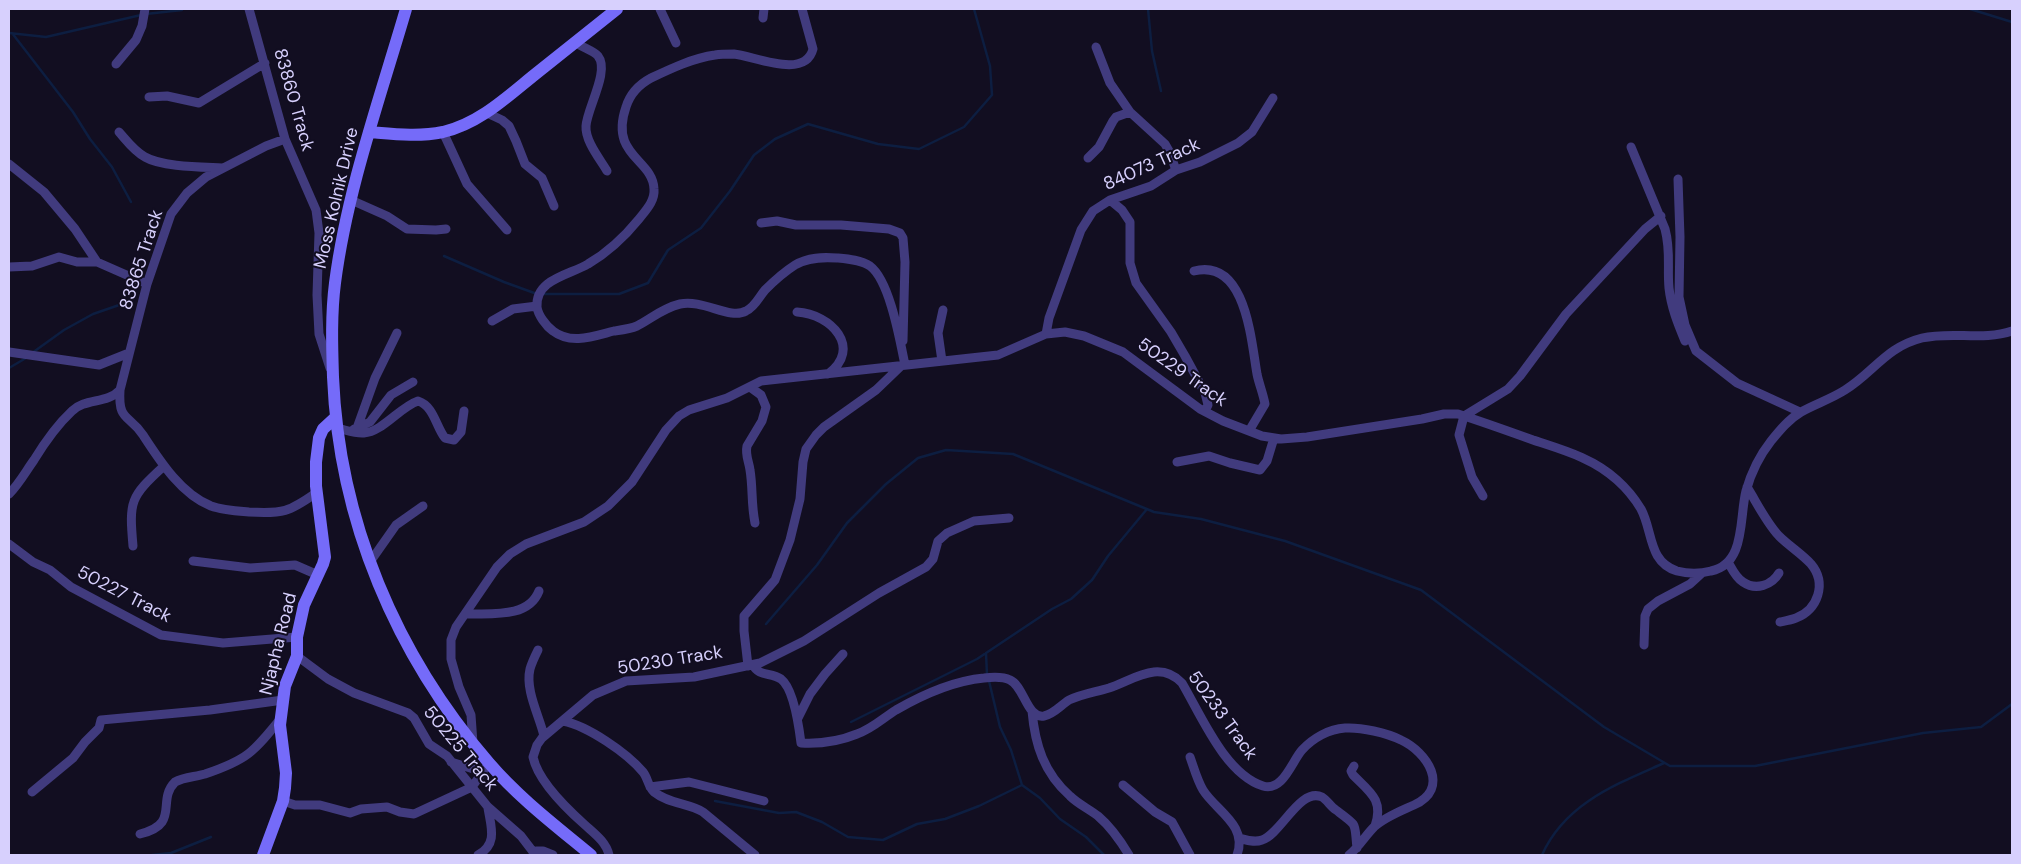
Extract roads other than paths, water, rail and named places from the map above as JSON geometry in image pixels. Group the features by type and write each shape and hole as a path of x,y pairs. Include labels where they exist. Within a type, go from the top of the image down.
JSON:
{"main road":[{"name":"Moss Kolnik Drive","path":"406,9 351,200 343,231 335,284 333,375 345,426 345,477 370,562 389,610 412,656 440,700 473,743 486,767 591,855"},
{"path":"370,132 412,135 443,132 459,127 487,113 616,9"},
{"name":"Njapha Road","path":"263,855 283,801 286,773 281,742 280,718 285,686 297,656 297,637 304,605 324,564 325,551 316,493 316,462 320,438 323,429 345,426"}],"street":[{"path":"116,64 140,33 145,9"},
{"name":"83860 Track","path":"249,9 284,139 316,210 319,233 317,294 319,334 333,375"},
{"path":"660,9 676,43"},
{"path":"802,9 813,49 809,58 801,63 774,64 734,54 716,55 688,63 656,76 636,88 624,112 623,135 630,152 647,172 653,183 655,190 653,198 636,222 601,255 578,270 549,283 538,294 537,306 540,316 553,331 568,338 584,339 636,326 661,311 681,304 698,303 732,314 740,314 752,308 770,285 800,262 822,257 847,259 869,266 882,280 888,295 902,353"},
{"path":"575,42 585,50 596,54 602,62 586,129 607,171"},
{"path":"1096,47 1110,83 1130,112 1165,144 1176,170"},
{"path":"149,97 167,96 199,103 265,63"},
{"name":"84073 Track","path":"1046,334 1049,318 1086,221 1096,208 1110,200 1151,186 1176,170 1200,162 1245,139 1265,113 1273,98"},
{"path":"1088,158 1099,147 1113,121 1130,112"},
{"path":"487,113 502,120 509,126 525,164 542,178 554,206"},
{"path":"119,132 146,158 180,165 222,168"},
{"path":"443,132 467,184 507,230"},
{"name":"83865 Track","path":"120,390 147,284 171,214 194,186 222,168 284,139"},
{"path":"1631,147 1669,242 1669,286 1672,306 1688,347 1696,351 1737,383 1800,412"},
{"path":"9,164 44,192 76,229 97,262"},
{"path":"1678,179 1680,237 1679,297 1685,325 1696,351"},
{"path":"351,200 387,216 408,229 446,229"},
{"path":"1110,200 1122,210 1130,222 1130,263 1136,283 1171,332 1205,393 1208,406 1205,411"},
{"path":"1482,496 1472,477 1459,435 1464,416 1508,389 1520,376 1566,314 1645,229 1660,216"},
{"path":"761,223 777,221 796,225 841,225 889,229 900,233 903,238 905,262 903,366 876,390 824,427 806,449 800,499 790,540 775,580 744,616 744,631 750,665 757,671 782,680 790,693 798,718 801,743 817,743 858,734 918,698 943,688 984,678 1000,677 1012,681 1020,690 1032,711 1034,735 1045,766 1070,797 1098,816 1110,828 1119,838 1129,855"},
{"path":"9,267 32,266 59,258 77,262 97,262 147,284"},
{"path":"1194,271 1211,268 1228,279 1236,290 1246,316 1265,404 1249,431"},
{"path":"492,321 514,309 537,306"},
{"path":"942,310 938,333 942,361"},
{"path":"797,312 815,315 825,320 834,327 840,337 842,356 839,364 828,374"},
{"path":"1779,573 1774,581 1769,584 1757,586 1745,584 1740,580 1728,562 1737,547 1747,487 1759,460 1770,442 1791,420 1800,412 1844,391 1892,350 1920,338 1946,335 1992,336 2012,331"},
{"name":"50229 Track","path":"473,743 471,715 459,687 451,659 450,647 454,632 465,614 497,568 510,554 526,544 584,522 615,500 632,482 666,430 679,416 689,410 728,398 766,380 998,355 1046,334 1058,332 1071,334 1116,348 1205,411 1249,431 1274,438 1308,437 1444,414 1464,416 1596,463 1619,481 1632,496 1644,518 1658,558 1666,566 1678,571 1702,573 1717,570 1728,562"},
{"path":"345,426 375,378 397,333"},
{"path":"9,352 100,365 129,353"},
{"path":"345,426 374,419 395,392 413,382"},
{"path":"750,387 761,395 766,407 762,421 746,451 750,470 752,508 755,523"},
{"path":"120,390 119,406 122,411 140,430 164,466 200,500 223,509 283,512 300,505 316,493"},
{"path":"9,494 45,442 73,410 82,404 111,397 120,390"},
{"path":"345,426 364,433 371,431 418,401 424,403 430,410 445,438 454,440 461,432 464,411"},
{"path":"1177,462 1209,456 1257,470 1262,468 1266,461 1274,438"},
{"path":"133,546 132,502 140,489 164,466"},
{"path":"1747,487 1779,536 1810,563 1817,573 1818,596 1812,606 1796,618 1780,622"},
{"path":"370,562 396,525 423,506"},
{"name":"50230 Track","path":"610,855 603,841 566,807 542,776 533,756 535,749 544,736 564,721 586,699 626,681 694,677 750,665 804,641 879,593 926,567 933,559 938,541 947,534 974,522 1010,518"},
{"name":"50227 Track","path":"9,544 33,562 50,570 72,587 161,635 223,643 297,637"},
{"path":"194,561 250,568 295,566 318,575"},
{"path":"1644,645 1645,616 1648,609 1658,601 1690,584 1702,573"},
{"path":"465,614 495,614 520,610 533,602 539,590"},
{"path":"538,650 530,668 529,677 544,736"},
{"path":"798,718 810,694 843,654"},
{"name":"50225 Track","path":"297,656 328,679 354,694 408,713 415,720 430,744 443,753 488,807 521,836 534,854"},
{"name":"50233 Track","path":"1032,711 1038,716 1046,716 1076,697 1112,687 1138,675 1150,672 1165,672 1182,683 1211,734 1236,768 1254,782 1268,787 1276,784 1285,775 1303,749 1327,732 1346,728 1389,735 1407,743 1419,753 1429,766 1433,780 1431,790 1422,801 1375,826 1349,855"},
{"path":"32,792 73,758 99,728 101,720 188,712 283,700"},
{"path":"140,834 153,831 162,823 170,791 175,782 225,767 245,758 280,718"},
{"path":"564,721 580,726 629,759 644,773 650,787 656,794 671,802 703,812 755,855"},
{"path":"1190,757 1204,791 1230,819 1239,838 1240,846 1237,855"},
{"path":"283,801 295,805 320,805 350,813 361,809 387,807 400,812 414,814 472,787 486,767 451,762"},
{"path":"1354,766 1351,771 1353,775 1372,794 1378,804 1378,816 1375,826"},
{"path":"650,787 689,782 764,801"},
{"path":"1123,785 1154,812 1172,822 1190,855"},
{"path":"1239,838 1254,842 1268,837 1275,832 1295,806 1304,800 1316,796 1324,799 1352,822 1357,833 1357,848"},
{"path":"478,855 489,848 491,842 492,834 488,807"},
{"path":"534,854 541,850 553,855"}],"waterway":[{"path":"543,294 619,294 648,283 668,250 701,228 730,191 754,155 775,139 808,124 878,144 919,149 964,127 992,95 990,66 974,9"},
{"path":"1148,9 1152,51 1161,91"},
{"path":"1970,9 2012,22"},
{"path":"146,14 182,10"},
{"path":"9,33 46,37 141,15"},
{"path":"12,33 73,112 90,139 112,167 131,202"},
{"path":"444,256 537,294"},
{"path":"32,353 64,330 93,314 125,303"},
{"path":"9,368 26,358"},
{"path":"766,624 817,565 847,523 886,484 918,458 946,450 1013,454 1154,512 1201,519 1285,541 1421,590 1604,727 1670,766 1755,766 1923,733 1981,727 2012,704"},
{"path":"851,722 977,659 1052,609 1071,599 1092,580 1108,556 1147,509"},
{"path":"986,653 987,675"},
{"path":"989,681 1000,727 1011,750 1022,785 1040,798 1060,819 1086,837 1104,855"},
{"path":"1542,855 1552,837 1578,809 1594,797 1664,763"},
{"path":"715,801 779,813 796,812 822,822 848,837 883,840 917,824 945,819 979,806 1022,785"},
{"path":"152,855 171,853 211,837"}]}
